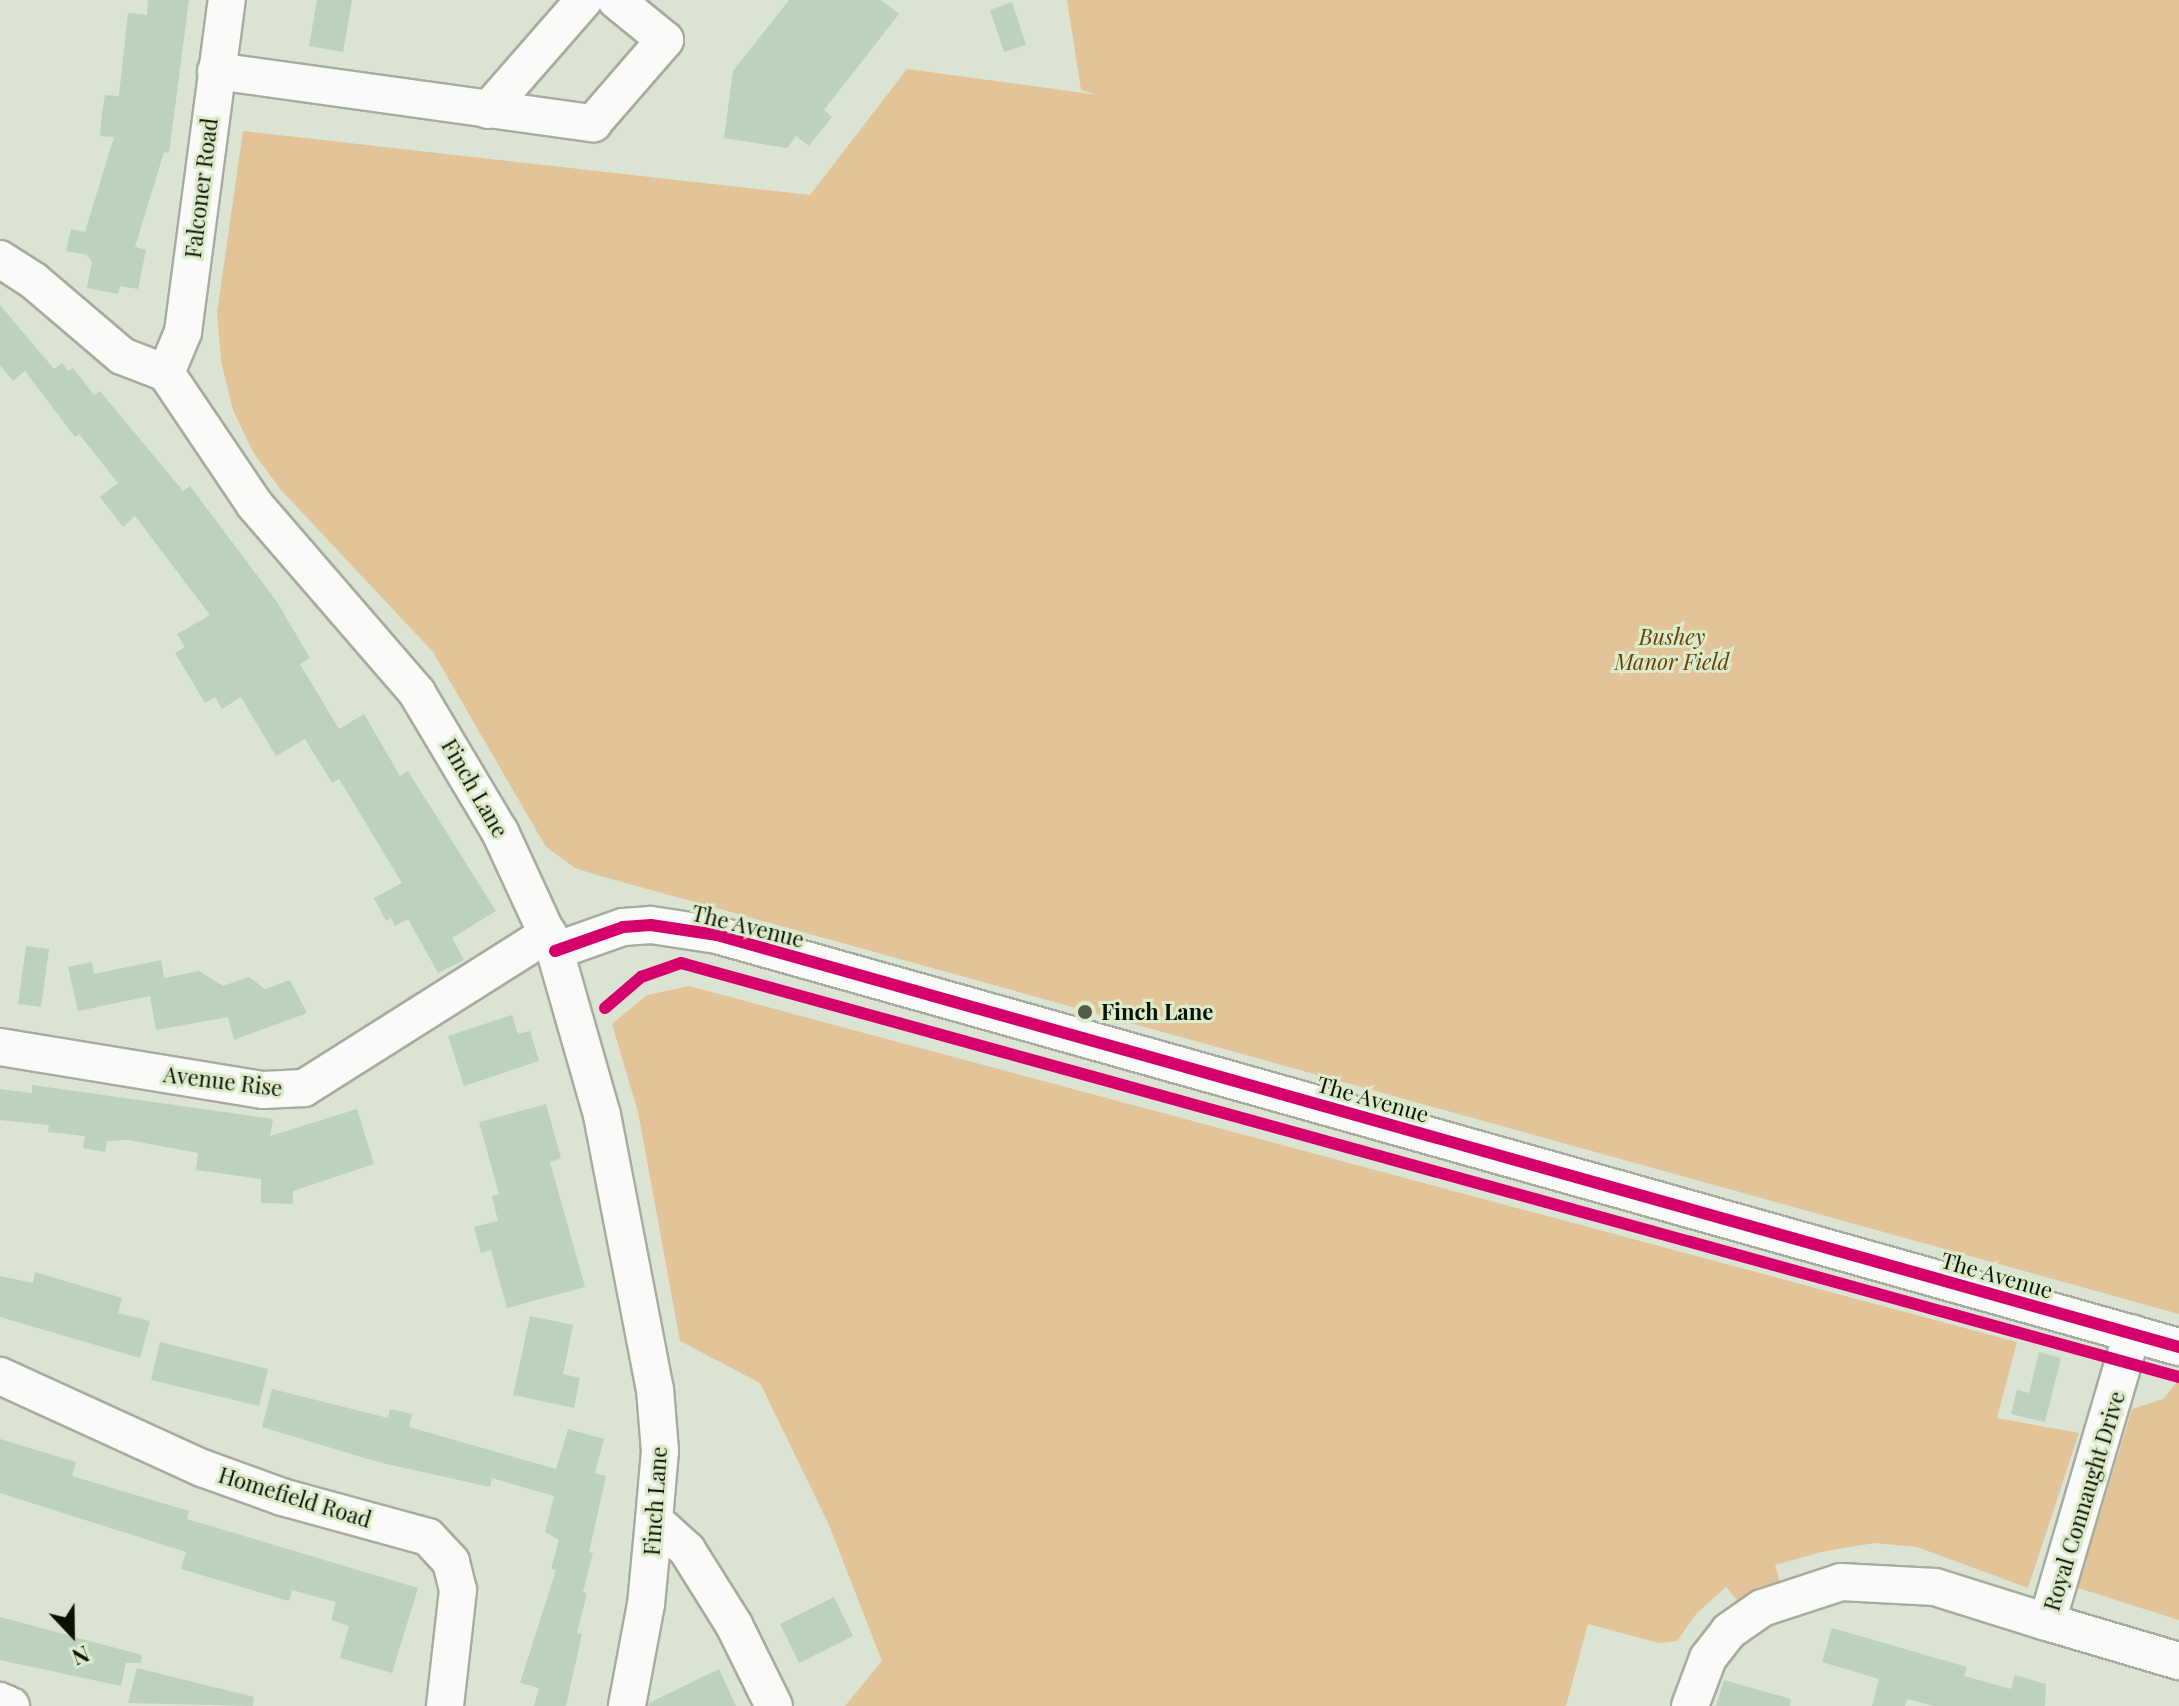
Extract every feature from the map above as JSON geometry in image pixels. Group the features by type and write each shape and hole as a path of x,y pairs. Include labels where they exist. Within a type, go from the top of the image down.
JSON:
{"street":[{"name":"Falconer Road","path":"166,373 183,332 227,0"},
{"path":"488,110 584,0"},
{"path":"216,71 593,123 665,40 616,0"},
{"path":"0,259 122,356 166,373"},
{"name":"Finch Lane","path":"166,373 255,505 417,693 493,818 552,943 602,1115 655,1389 660,1451 654,1520 646,1604 627,1706"},
{"name":"The Avenue","path":"552,943 623,927 651,925 717,935 2179,1347"},
{"name":"Avenue Rise","path":"0,1047 263,1090 304,1088 552,943"},
{"name":"Royal Connaught Drive","path":"2047,1622 2132,1333"},
{"name":"Homefield Road","path":"0,1376 202,1468 282,1497 428,1537 451,1562 458,1590 445,1706"},
{"path":"654,1520 687,1550 734,1625 774,1706"},
{"name":"Royal Connaught Drive","path":"1690,1706 1708,1658 1729,1631 1762,1608 1841,1582 1886,1580 1935,1587 2179,1661"},
{"path":"0,1701 11,1706"}],"green space":[{"name":"Bushey Manor Field","path":"1067,0 2179,0 2179,1314 597,875 575,868 546,847 433,652 281,490 253,452 233,410 221,361 217,313 243,131 810,195 907,69 1098,95 1081,90"},
{"path":"689,986 2017,1342 1997,1418 2079,1433 2028,1588 1917,1547 1874,1543 1821,1552 1775,1565 1782,1589 1743,1607 1726,1587 1696,1614 1677,1641 1659,1643 1588,1624 1566,1706 845,1706 882,1661 829,1525 760,1383 680,1341 638,1112 612,1024 647,995"},
{"path":"2177,1382 2179,1620 2078,1588 2132,1409 2163,1399"}],"building":[{"path":"148,0 189,0 169,153 164,152 135,247 146,250 138,289 120,286 118,294 87,288 92,262 87,255 66,251 71,229 85,232 114,137 100,136 102,112 105,95 119,96 128,13 147,15"},
{"path":"317,0 352,0 343,52 309,46"},
{"path":"789,0 881,0 899,14 824,110 832,117 809,146 796,136 787,148 724,138 733,71"},
{"path":"1012,2 1026,45 1004,52 990,10"},
{"path":"0,305 54,369 62,363 68,371 73,368 94,395 100,391 183,491 190,486 277,602 310,658 300,664 339,729 364,714 400,776 408,771 496,911 452,938 464,960 438,973 408,919 395,926 391,918 386,921 374,898 402,883 339,779 332,783 305,739 276,756 241,697 222,709 215,697 205,703 175,653 185,647 177,634 210,615 135,516 123,527 100,497 118,483 79,434 75,437 25,371 13,381 0,365"},
{"path":"26,946 49,949 41,1007 18,1004"},
{"path":"161,960 164,978 199,971 223,986 249,977 265,989 290,980 307,1013 234,1040 228,1017 156,1030 150,996 78,1011 68,967 92,962 94,974"},
{"path":"512,1015 518,1034 530,1031 539,1061 464,1086 448,1036"},
{"path":"32,1085 273,1119 270,1136 357,1109 374,1164 293,1191 293,1204 261,1203 261,1179 196,1170 198,1153 128,1140 107,1141 105,1152 83,1148 85,1136 48,1132 49,1125 0,1120 0,1089 32,1093"},
{"path":"546,1104 561,1158 550,1162 585,1287 507,1308 491,1250 481,1253 474,1227 498,1221 492,1196 499,1194 479,1122"},
{"path":"35,1272 122,1298 118,1313 150,1321 140,1358 0,1317 0,1276 33,1283"},
{"path":"530,1316 573,1325 563,1374 580,1378 574,1408 513,1395"},
{"path":"160,1342 268,1369 259,1406 151,1380"},
{"path":"2039,1352 2061,1358 2045,1422 2011,1414 2017,1390 2029,1393"},
{"path":"272,1389 388,1418 390,1409 412,1414 409,1427 556,1469 568,1429 604,1439 595,1473 606,1476 589,1552 593,1553 577,1633 582,1634 566,1706 534,1706 539,1688 520,1683 556,1570 551,1569 559,1540 545,1532 554,1496 492,1478 490,1487 378,1462 262,1427"},
{"path":"0,1439 76,1462 72,1476 189,1511 187,1519 418,1588 392,1673 340,1658 349,1626 331,1620 336,1602 292,1590 289,1601 181,1569 186,1552 0,1493"},
{"path":"834,1597 853,1636 799,1663 780,1624"},
{"path":"0,1617 142,1655 141,1663 126,1663 121,1686 0,1660"},
{"path":"1832,1628 1967,1667 1964,1676 2011,1689 2015,1675 2046,1684 2045,1706 1934,1706 1907,1699 1905,1706 1872,1706 1879,1679 1822,1662"},
{"path":"137,1668 254,1697 253,1706 128,1703"},
{"path":"719,1669 736,1706 648,1706 649,1703"},
{"path":"1724,1680 1791,1699 1790,1706 1716,1706"}],"cycle path":[{"path":"555,951 623,927 651,925 717,935 2179,1347"},
{"path":"605,1008 641,977 681,963 2179,1377"}],"place":[{"name":"Finch Lane","path":"1085,1012"}]}
